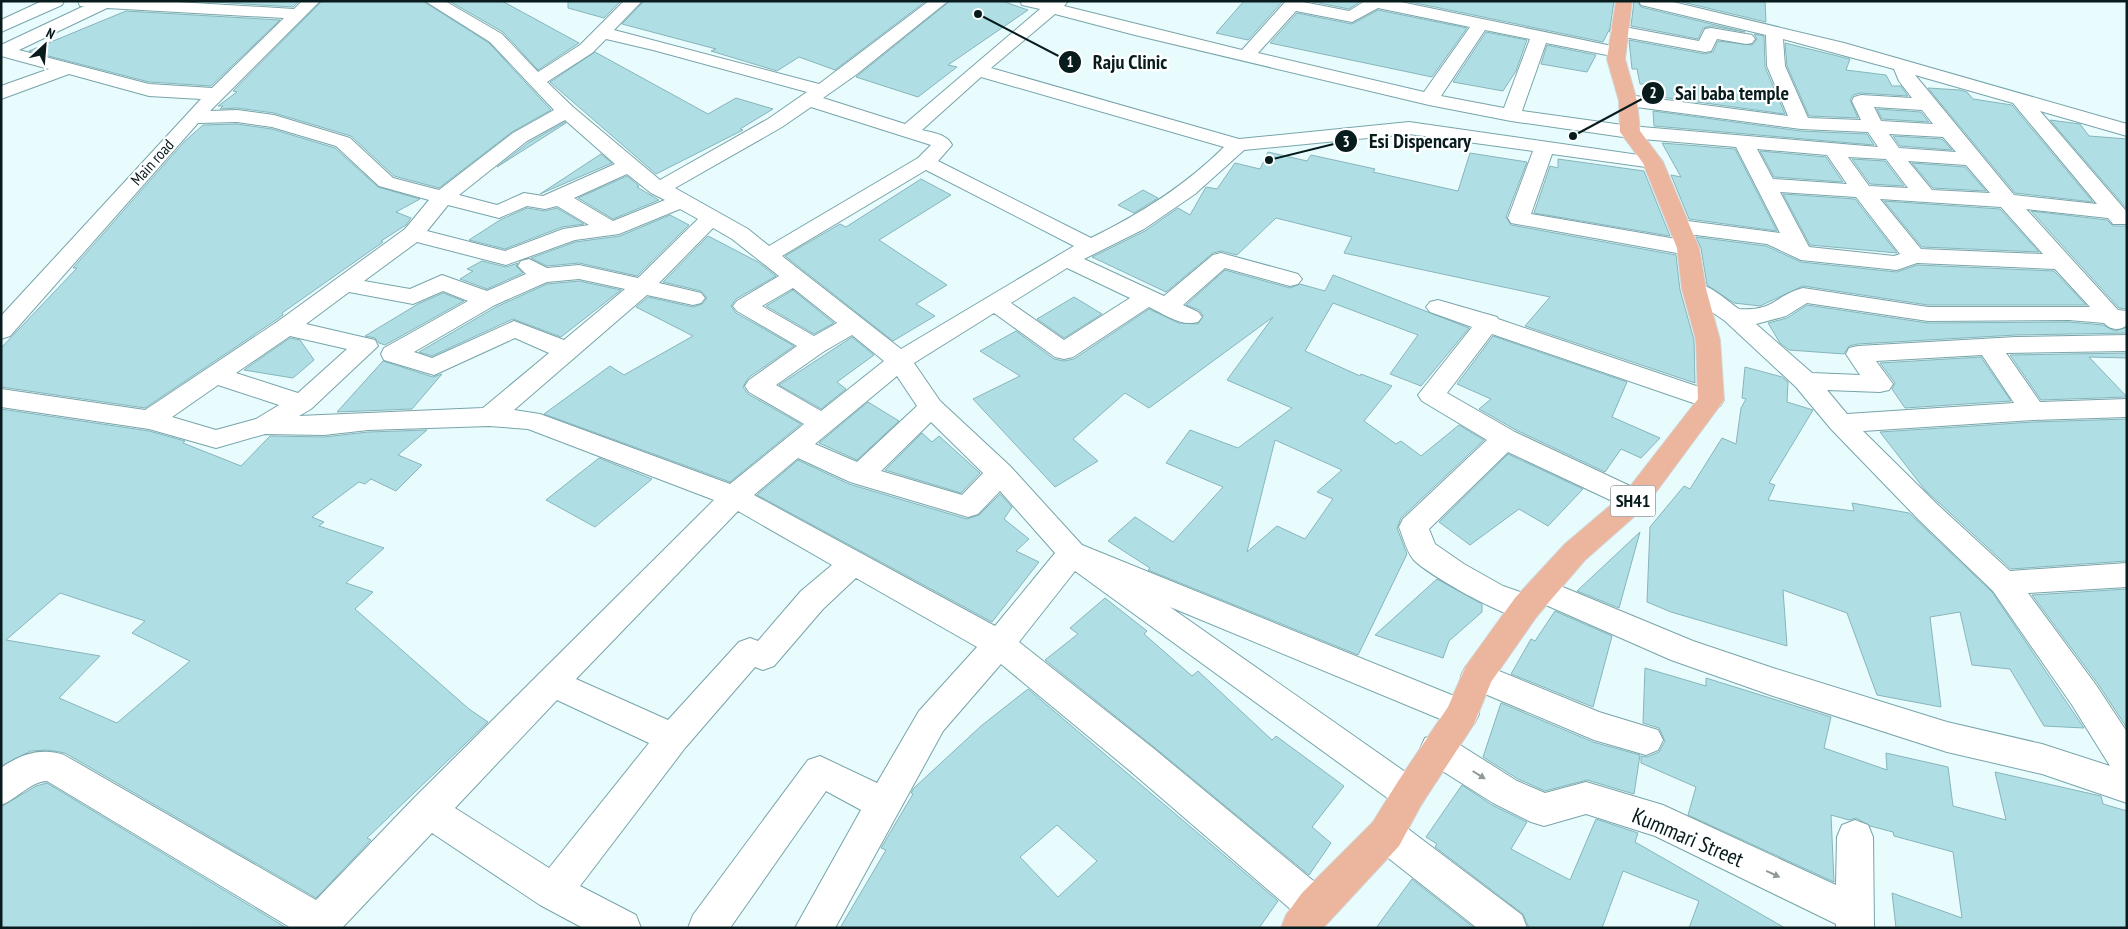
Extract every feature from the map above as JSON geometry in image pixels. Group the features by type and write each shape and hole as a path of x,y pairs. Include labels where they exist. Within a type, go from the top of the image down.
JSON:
{"main road":[{"path":"1624,1 1616,59 1628,101 1630,132 1653,162 1684,237 1694,290 1708,340 1711,400"},
{"name":"SH41","path":"1307,917 1386,834 1409,794 1462,714 1477,676 1534,598 1575,552 1635,500 1711,400"}],"street":[{"path":"1,27 56,1"},
{"path":"82,1 105,4 304,7"},
{"path":"433,1 496,38 566,111 628,166 658,189 740,234 900,361 932,407 1000,473 1072,553 1409,794"},
{"path":"536,81 586,49 634,1"},
{"path":"658,189 775,123 813,94 851,70 940,1"},
{"path":"1028,1 1056,5 1246,56 1429,99 1511,114 1630,132 1832,150 1973,159"},
{"path":"1647,1 1712,9 1774,37"},
{"path":"1246,56 1292,5 1352,17 1375,2 1436,8 1481,24 1540,36 1705,47 1711,33 1774,37 1902,65 2127,130"},
{"path":"105,4 2,51 149,90 216,94"},
{"path":"909,131 1056,5"},
{"name":"Main road","path":"1,331 193,117 304,7"},
{"path":"1429,99 1481,24"},
{"path":"602,33 656,44 813,94 941,142 942,145 926,162 767,256"},
{"path":"1511,114 1540,36"},
{"path":"1774,37 1776,66 1801,123"},
{"path":"1902,65 1908,81 2007,201 2063,262 2119,317 2127,335"},
{"path":"1,93 66,69"},
{"path":"978,70 1238,145 1279,143 1409,128 1653,162"},
{"path":"2020,100 2121,219"},
{"path":"1628,101 1801,123 1950,131"},
{"path":"1925,195 1891,154 1873,127 1862,101 1928,105"},
{"path":"149,420 286,327 413,234 444,197 520,137 566,111"},
{"path":"193,117 237,116 274,122 343,142 386,182 499,212 524,199 546,203 628,166"},
{"path":"1744,143 1764,185 1801,253"},
{"path":"1,789 23,772 40,765 52,766 318,925 644,587 737,498 751,481 900,361 1078,252 1136,224 1188,190 1222,162 1238,145"},
{"path":"1545,146 1519,218 1684,237 1772,238 1801,253 1897,262 1914,256 2063,262"},
{"path":"1832,150 1914,256"},
{"path":"926,162 1078,252 1157,302 1190,317"},
{"path":"1764,185 2007,201 2121,219"},
{"path":"558,197 611,229"},
{"path":"413,234 506,258 571,234 611,229 681,201"},
{"path":"489,416 643,286 712,218"},
{"path":"513,255 543,275"},
{"path":"994,302 1064,351 1157,302 1221,260 1290,279"},
{"path":"567,351 514,329 434,367 393,354 487,300 543,275 579,272 693,298"},
{"path":"794,277 745,306 814,346"},
{"path":"343,284 413,297 442,282 487,300"},
{"path":"1694,290 1733,316 1805,380 1840,423 1929,513 2004,583 2084,695 2127,762"},
{"path":"1733,316 1765,317 1779,312 1803,295 1928,314 2069,312 2119,317"},
{"path":"1438,307 1488,322 1711,400"},
{"path":"1488,322 1432,395 1506,439 1635,500"},
{"path":"822,423 758,386 814,346 855,324"},
{"path":"1,398 149,420 216,439 265,425 302,403 366,346 286,327"},
{"path":"1805,380 1880,384 1858,354 1989,347 2127,343"},
{"path":"1989,347 2032,411"},
{"path":"215,375 302,403"},
{"path":"860,475 932,407"},
{"path":"1840,423 2032,411 2127,408"},
{"path":"265,425 324,426 368,421 489,416 531,420 737,498 999,644 1141,759 1307,917"},
{"path":"1506,439 1413,527 1424,551 1453,572 1492,594 1534,598 1773,682 1947,737 2042,759 2127,787"},
{"path":"794,445 860,475 968,507 1000,473"},
{"path":"814,928 886,804 931,721 999,644 1072,553"},
{"path":"1072,553 1462,714"},
{"path":"553,892 673,738 750,651 763,657 812,600 854,562"},
{"path":"2004,583 2127,575"},
{"path":"1477,676 1594,725 1646,740"},
{"path":"553,683 673,738"},
{"name":"Kummari Street","path":"1438,749 1505,792 1544,810 1586,798 1663,822 1856,921"},
{"path":"707,928 820,771 886,804"},
{"path":"427,810 553,892 622,928"},
{"path":"1386,834 1508,928"},
{"path":"1855,836 1856,921"}],"building":[{"path":"196,1 299,1 293,7"},
{"path":"322,1 423,1 489,43 551,110 512,132 439,188 394,176 351,136 274,113 237,108 220,109 223,106 218,106 237,92 233,91"},
{"path":"449,1 502,1 579,43 538,70 503,32"},
{"path":"568,1 621,1 604,18 568,8"},
{"path":"644,1 926,1 835,70 799,57 777,71 711,51 716,49 622,24"},
{"path":"950,1 1002,1 1028,10 948,65 957,67 918,97 856,77"},
{"path":"1244,1 1283,1 1248,40 1216,33"},
{"path":"1309,1 1361,1 1349,9"},
{"path":"1406,1 1614,1 1610,28 1603,42"},
{"path":"1634,1 1637,1 1641,7 1745,32 1711,26 1703,28 1698,39 1631,26"},
{"path":"1678,1 1765,1 1766,22"},
{"path":"1378,10 1467,28 1432,77 1270,43 1297,13 1352,24"},
{"path":"126,11 280,20 211,86 149,82 29,51"},
{"path":"1486,32 1527,40 1516,71 1503,91 1453,82"},
{"path":"1754,34 1764,36 1765,67 1785,114 1646,95 1644,84 1640,84 1637,69 1632,69 1629,40 1705,54 1713,52 1718,41 1752,45 1757,39"},
{"path":"1785,43 1850,59 1846,70 1886,75 1892,86 1901,86 1908,96 1860,93 1853,95 1850,100 1858,118 1809,116 1787,66"},
{"path":"1547,45 1596,55 1587,72 1541,64"},
{"path":"595,52 708,114 736,98 773,109 740,129 743,130 656,174 550,82"},
{"path":"1928,88 1960,90 1967,92 1973,99 2012,105 2093,202 2015,193"},
{"path":"1877,109 1921,112 1929,122 1882,119"},
{"path":"1653,111 1801,131 1867,134 1874,145 1654,126"},
{"path":"2050,120 2080,124 2089,136 2127,139 2127,209"},
{"path":"566,123 497,167 528,143"},
{"path":"237,124 272,129 335,148 378,187 420,199 396,212 411,218 406,225 282,313 283,315 276,320 145,408 1,387 1,348 77,268 73,268 184,142 203,125"},
{"path":"1893,136 1942,139 1952,150 1900,146"},
{"path":"1662,143 1735,149 1777,231 1689,219 1671,175 1681,177"},
{"path":"1760,151 1826,157 1843,182 1774,177"},
{"path":"1268,152 1307,161 1311,155 1375,169 1373,172 1458,191 1470,153 1527,162 1506,217 1511,225 1676,255 1680,290 1694,340 1695,383 1525,326 1550,297 1344,253 1352,237 1276,218 1237,255 1221,251 1213,253 1166,292 1092,257 1145,231 1178,208 1190,215 1206,187 1217,189 1235,163 1260,169"},
{"path":"601,154 612,163 540,194"},
{"path":"1558,159 1644,171 1670,236 1534,213 1550,166 1558,168"},
{"path":"1852,159 1885,161 1904,186 1870,184"},
{"path":"1912,163 1965,167 1986,191 1933,188"},
{"path":"627,176 639,186 637,187 659,200 613,219 578,198"},
{"path":"921,179 951,195 879,240 947,285 916,304 935,316 893,341 785,256 840,224 846,227"},
{"path":"1143,190 1158,198 1134,213 1118,205"},
{"path":"1783,194 1855,199 1897,253 1810,245"},
{"path":"1884,201 2000,209 2039,252 1922,247"},
{"path":"527,208 545,211 557,208 584,224 562,227 505,249 469,240 500,220"},
{"path":"2031,211 2107,220 2113,226 2127,226 2127,309 2119,308"},
{"path":"670,215 689,225 637,276 579,263 547,266 531,258 575,242 620,236"},
{"path":"708,236 758,262 776,276 736,299 731,306 736,313 794,346 748,378 743,387 748,394 801,424 730,482 544,414 610,366 624,375 693,336 636,307 648,297 693,307 702,304 707,298 701,291 663,282"},
{"path":"1696,237 1766,246 1801,262 1897,272 1917,265 2054,271 2086,305 1928,305 1803,286 1760,306 1734,303 1707,285 1701,248"},
{"path":"482,261 506,267 518,263 516,266 523,273 487,289 460,279 473,271 467,269"},
{"path":"1225,270 1290,288 1300,284 1325,291 1333,275 1469,328 1421,386 1390,374 1418,335 1333,303 1305,351 1360,376 1361,374 1392,386 1364,421 1396,444 1401,441 1421,456 1459,425 1484,440 1401,518 1397,528 1407,554 1358,655 1148,570 1150,568 1108,541 1135,517 1173,542 1223,487 1166,463 1190,430 1238,448 1292,408 1227,380 1273,317 1149,408 1125,393 1073,439 1098,461 1055,487 973,399 1020,376 980,351 1016,331 1054,359 1064,361 1074,359 1149,309 1179,323 1198,324 1203,316 1199,310 1186,305","holes":["1275,440 1342,470 1317,492 1333,499 1305,539 1277,526 1247,552"]},
{"path":"579,281 621,290 561,337 513,319 432,356 419,352 496,307 547,284"},
{"path":"793,290 834,323 814,334 766,306"},
{"path":"443,293 464,301 385,345 379,343 375,338 365,336 418,304"},
{"path":"1074,297 1102,314 1064,338 1037,319"},
{"path":"1807,305 1928,323 2069,322 2103,325 2115,331 2127,327 2127,333 2016,335 1858,344 1849,346 1844,354 1789,350 1780,343 1768,323 1787,318"},
{"path":"1493,336 1627,382 1612,417 1660,438 1641,458 1621,449 1605,472 1516,430 1479,409 1491,399 1457,384"},
{"path":"852,337 874,355 837,382 846,389 821,409 779,385"},
{"path":"290,338 300,340 314,360 293,378 244,370"},
{"path":"2127,353 2127,358 2089,357 2127,397 2041,400 2010,355"},
{"path":"1981,357 2011,401 1905,408 1892,389 1895,383 1880,363"},
{"path":"383,361 433,377 442,374 412,409 337,412"},
{"path":"1745,367 1782,377 1788,382 1787,402 1813,410 1769,483 1775,485 1768,500 1854,511 1852,503 1909,513 1992,592 2084,728 2044,726 2010,669 1972,665 1960,612 1930,617 1941,707 1877,695 1847,613 1783,590 1787,646 1671,612 1647,602 1650,527 1684,486 1690,489 1722,438 1736,444 1741,408 1746,399 1742,398"},
{"path":"868,402 899,421 857,460 819,443"},
{"path":"1,409 149,431 185,441 183,443 241,466 270,436 324,437 368,432 427,430 398,455 422,465 396,491 371,479 365,484 359,482 312,517 324,522 319,526 384,548 346,583 373,592 355,609 469,709 488,722 367,838 371,840 316,898 65,753 48,750 31,751 1,766","holes":["60,593 145,621 132,633 190,661 117,723 59,698 100,656 6,640"]},
{"path":"2127,419 2127,561 2011,569 1925,490 1880,432 2033,422"},
{"path":"922,433 932,442 939,436 980,473 961,493 885,470"},
{"path":"1508,454 1583,489 1548,526 1519,509 1470,545 1439,522"},
{"path":"599,458 652,479 595,527 546,500"},
{"path":"798,460 849,484 967,519 979,515 1000,494 1012,507 1004,519 1029,539 1016,551 1039,562 992,622 757,495"},
{"path":"1640,532 1619,608 1577,591"},
{"path":"1437,579 1482,604 1482,612 1449,641 1443,658 1375,635"},
{"path":"2127,589 2127,728 2098,684 2032,595"},
{"path":"1105,598 1147,631 1144,634 1192,676 1198,671 1272,740 1276,736 1344,786 1312,827 1331,843 1309,875 1045,660 1078,634 1070,628"},
{"path":"1555,611 1612,636 1593,707 1511,674 1531,639 1535,641"},
{"path":"1645,668 1706,686 1706,678 1831,717 1824,748 1887,770 1886,753 1948,767 1953,806 2006,820 1995,772 2101,796 2103,804 2127,811 2127,928 1896,928 1892,893 1962,918 1953,852 1894,836 1893,832 1870,826 1856,818 1849,820 1831,815 1834,882 1688,815 1696,787 1641,763 1641,756 1647,757 1659,752 1665,741 1659,728 1643,723"},
{"path":"1028,689 1278,901 1259,928 840,928 886,850 881,848 913,794 911,793 914,788 981,726","holes":["1057,825 1097,861 1058,897 1020,857"]},
{"path":"1501,703 1593,742 1640,755 1634,794 1587,780 1545,791 1518,779 1483,757"},
{"path":"47,783 285,927 1,928 1,807 36,786"},
{"path":"1462,785 1492,805 1527,822 1511,849 1570,880 1596,819 1638,833 1635,842 1785,928 1689,928 1699,901 1623,871 1602,928 1529,928 1523,914 1435,847 1437,844 1426,837"},
{"path":"1412,879 1474,928 1376,928"}],"place":[{"name":"Raju Clinic","path":"978,14"},
{"name":"Sai baba temple","path":"1573,136"},
{"name":"Esi Dispencary","path":"1269,160"}]}
